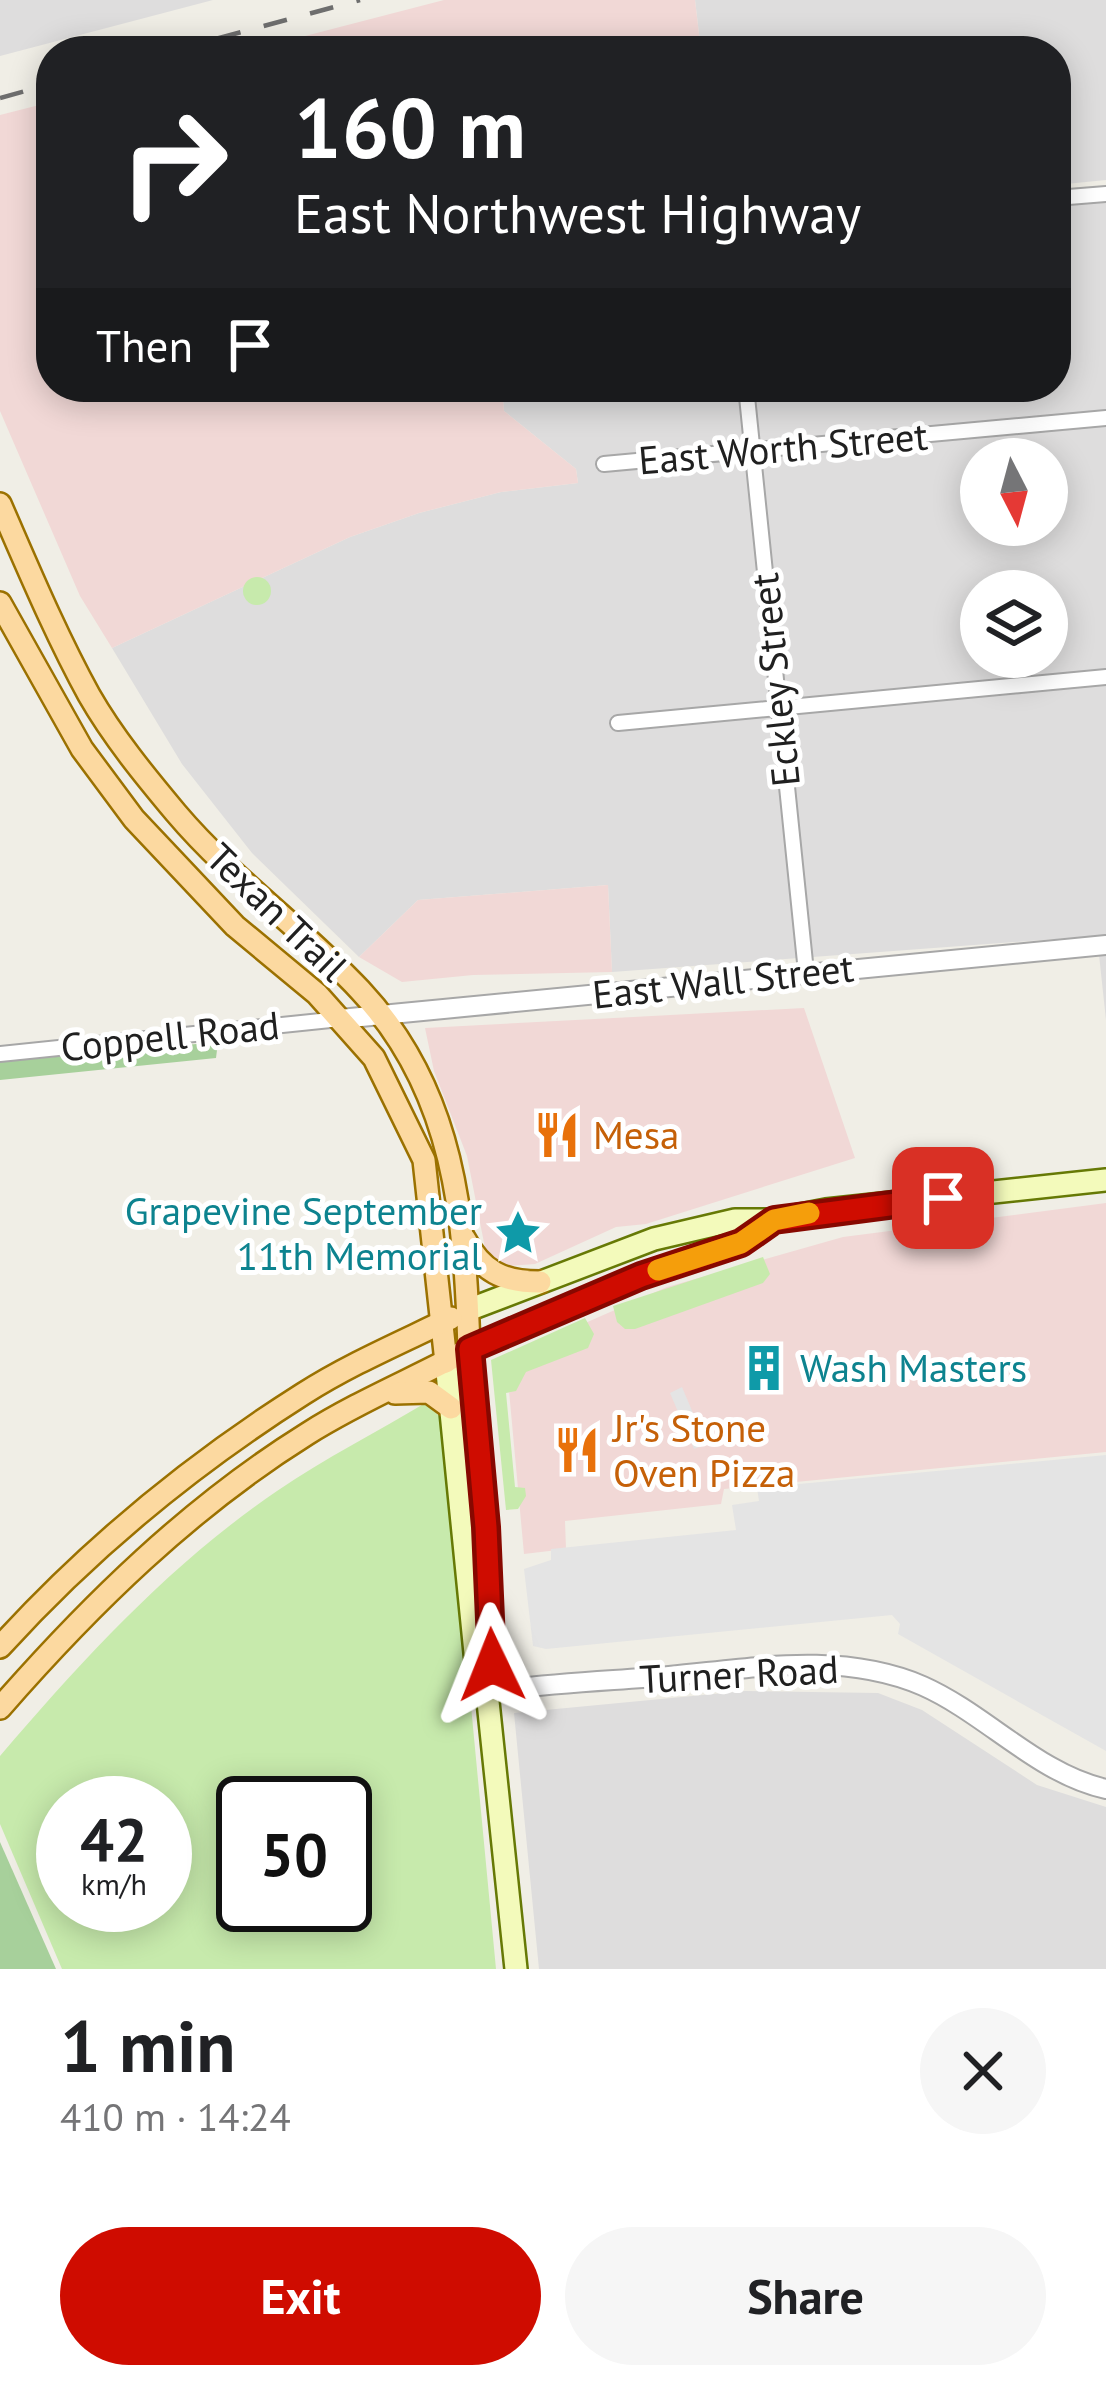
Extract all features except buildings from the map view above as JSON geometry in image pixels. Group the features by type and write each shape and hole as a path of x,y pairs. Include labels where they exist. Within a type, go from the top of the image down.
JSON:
{"main road":[{"name":"Texan Trail","path":"0,504 49,617 92,699 179,817 361,991 430,1097 449,1150 464,1238 470,1349"},
{"name":"Texan Trail","path":"0,603 63,718 121,801 236,926 340,1018 374,1058 424,1160 446,1362"},
{"path":"63,718 92,699"},
{"path":"375,1354 468,1310 653,1239 735,1220 774,1220 826,1210 1106,1180"},
{"path":"0,1708 70,1630 178,1528 254,1470 371,1398 470,1349 641,1276 741,1243 774,1220"},
{"path":"464,1238 488,1271 513,1282 540,1282"},
{"path":"0,1647 121,1526 305,1393 396,1341 420,1314 437,1277"},
{"path":"470,1349 489,1573 492,1665 487,1692"},
{"path":"446,1362 476,1663 487,1692 516,1969"},
{"path":"371,1398 429,1392 451,1408"}],"street":[{"path":"1071,197 1106,194"},
{"name":"Eckley Street","path":"748,402 806,972"},
{"name":"East Worth Street","path":"604,464 1106,418"},
{"path":"618,723 1106,677"},
{"name":"East Wall Street","path":"340,1018 1106,945"},
{"name":"Coppell Road","path":"0,1054 340,1018"},
{"name":"Turner Road","path":"487,1692 782,1664 860,1668 924,1687 973,1712 1036,1756 1106,1789"}],"shaded area":[{"path":"0,0 213,0 76,36 36,36 36,47 0,56"},
{"path":"444,0 695,0 699,36 305,36"},
{"path":"695,0 1106,0 1106,180 1071,184 1071,36 699,36"},
{"path":"36,106 36,402 503,402 504,411 576,469 578,483 501,492 350,537 112,648 80,596 0,411 0,115"},
{"path":"1106,201 1106,1020 1097,936 612,972 608,885 418,900 359,957 252,853 182,764 112,648 350,537 501,492 578,483 576,469 504,411 503,402 1071,402 1071,205"},
{"path":"608,885 612,972 473,975 402,982 359,957 418,900"},
{"path":"804,1008 855,1158 646,1224 616,1227 535,1264 507,1266 486,1253 467,1156 434,1071 425,1028"},
{"path":"1106,1203 1106,1452 724,1489 721,1504 565,1521 566,1549 524,1554 506,1358 667,1287 843,1237"},
{"path":"682,1387 706,1444 694,1449 670,1393"},
{"path":"1106,1455 1106,1751 898,1634 900,1624 892,1615 546,1649 533,1646 524,1569 551,1560 551,1549 736,1530 732,1505 759,1501 757,1488"},
{"path":"745,1691 878,1693 922,1710 1037,1785 1106,1807 1106,1969 539,1969 514,1713"}],"green space":[{"path":"257,577 267,581 271,591 267,601 257,605 247,601 243,591 247,581"},
{"path":"218,1042 216,1058 0,1080 0,1062"},
{"path":"763,1257 770,1274 763,1283 635,1329 625,1329 617,1322 613,1306"},
{"path":"585,1318 594,1334 588,1348 526,1372 516,1391 506,1393 515,1487 525,1488 526,1496 518,1509 506,1510 491,1360"},
{"path":"427,1402 444,1422 496,1969 62,1969 46,1932 192,1932 192,1776 36,1776 36,1908 0,1824 0,1756 96,1648 164,1581 295,1479"},
{"path":"0,1842 56,1969 0,1969"}],"railway":[{"path":"227,36 360,0"},
{"path":"0,98 36,88"}],"slow traffic":[{"path":"658,1270 741,1243 774,1220 809,1213"}],"place":[{"name":"Mesa","path":"557,1135"},
{"name":"Grapevine September 11th Memorial","path":"518,1233"},
{"name":"Wash Masters","path":"764,1368"},
{"name":"Jr's Stone Oven Pizza","path":"577,1450"}],"route":[{"path":"492,1665 470,1349 641,1276 741,1243 774,1220 943,1198"}]}
